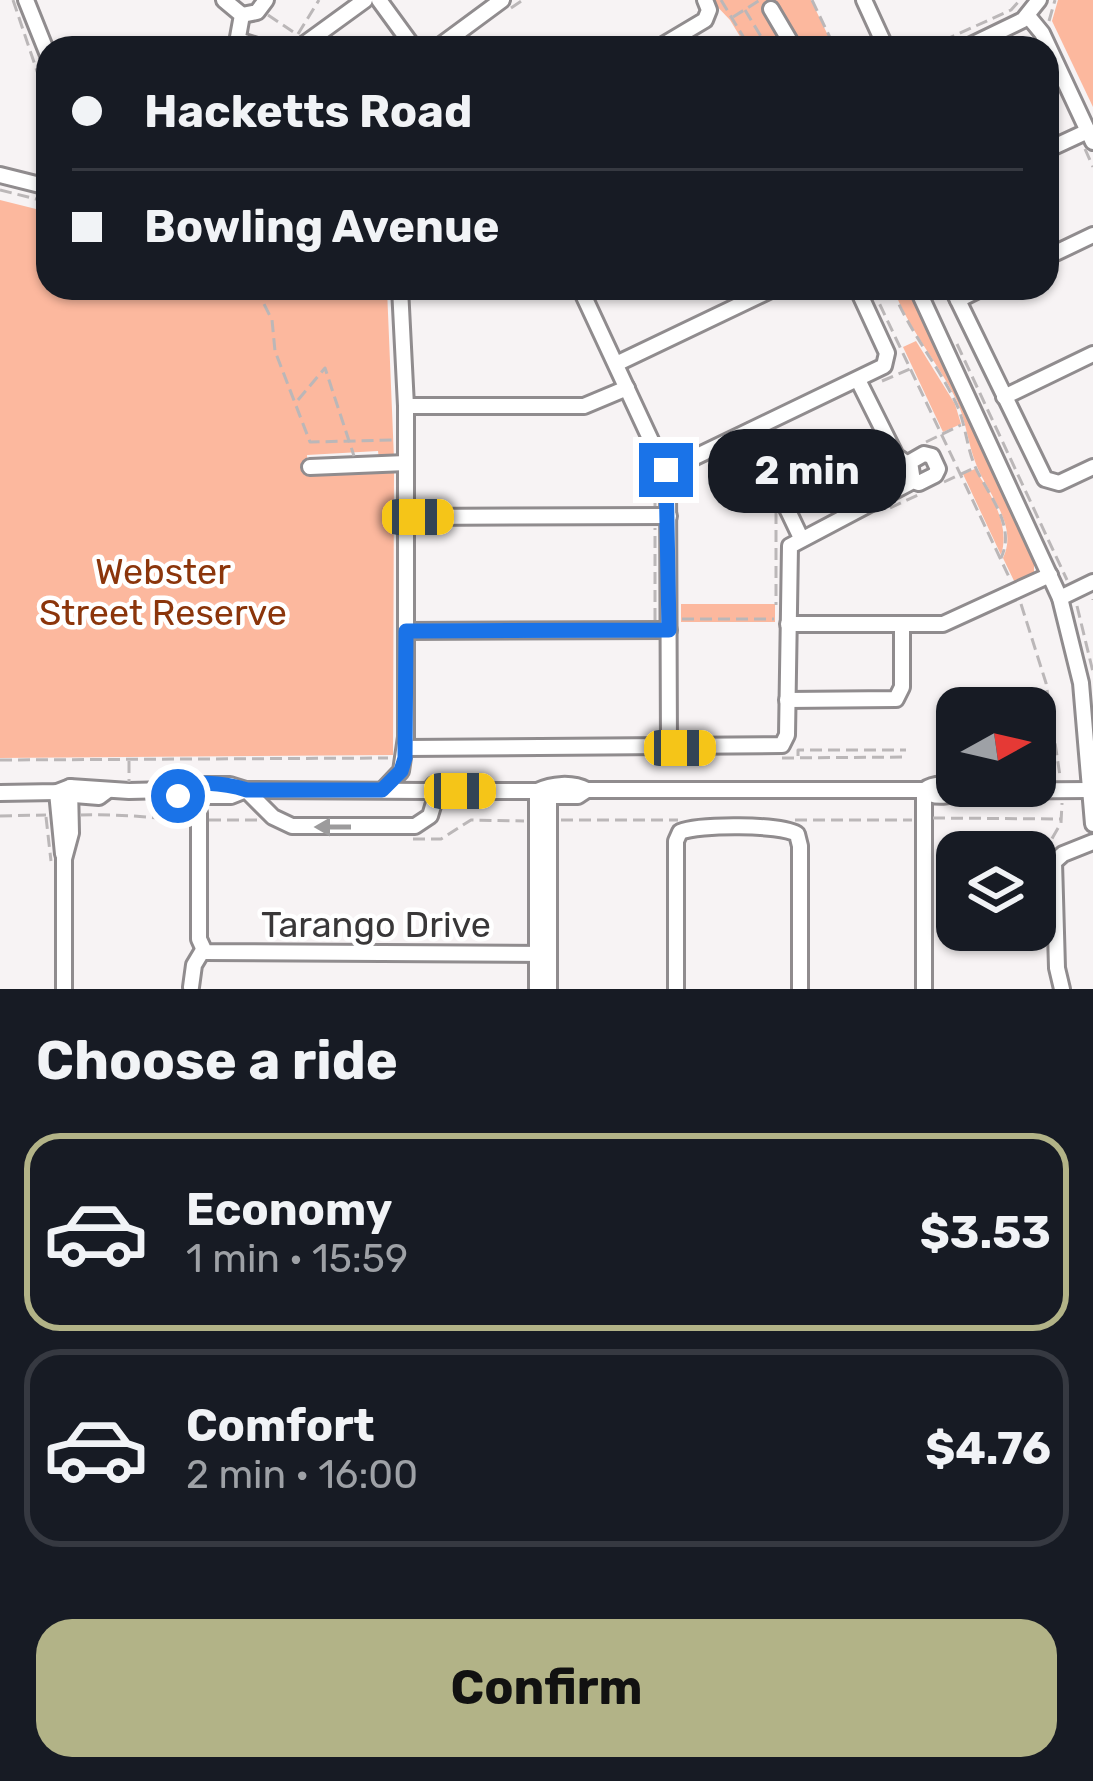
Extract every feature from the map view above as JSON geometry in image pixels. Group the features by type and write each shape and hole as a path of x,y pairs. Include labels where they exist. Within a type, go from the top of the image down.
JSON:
{"street":[{"path":"26,0 40,36"},
{"path":"224,0 242,15"},
{"path":"307,36 365,0"},
{"path":"379,0 405,36"},
{"path":"453,36 502,0"},
{"path":"678,36 708,17 705,0"},
{"path":"864,0 880,36"},
{"path":"989,36 1028,16 1040,0"},
{"path":"766,4 786,36"},
{"path":"242,15 265,6"},
{"path":"238,36 242,15"},
{"path":"1028,16 1043,36"},
{"path":"1059,73 1088,140"},
{"path":"0,175 36,184"},
{"path":"1059,251 1093,235"},
{"path":"382,790 401,771 405,753 406,406 401,300"},
{"path":"586,300 666,470 669,748"},
{"path":"616,364 750,300"},
{"path":"666,470 884,367 888,356 862,300"},
{"path":"923,300 1061,602 1081,682 1093,824"},
{"path":"958,300 1047,482 1091,473"},
{"path":"1004,397 1093,354"},
{"path":"858,380 917,487"},
{"path":"406,406 584,406 628,388"},
{"path":"750,431 800,538"},
{"path":"405,753 783,744 787,700 782,621 788,553 800,538 917,487 938,469 928,454 902,460"},
{"path":"310,467 406,464"},
{"path":"406,517 669,517"},
{"path":"782,621 951,622 1050,575"},
{"path":"1061,602 1093,593"},
{"path":"787,700 896,699 902,687 902,624"},
{"path":"406,631 669,630"},
{"path":"239,793 288,825 416,826 430,815 428,793 405,753"},
{"path":"428,793 434,785 460,791 578,796 587,790 924,790 931,785 964,791 1091,790"},
{"path":"924,790 925,989"},
{"path":"0,793 66,792 99,797 107,791 428,793"},
{"path":"537,989 543,954 545,791"},
{"path":"64,989 64,859 71,832 66,792"},
{"path":"191,987 194,965 203,950 198,931 199,813 239,793"},
{"path":"177,794 199,813"},
{"path":"676,989 678,834 690,828 783,828 794,832 800,843 800,989"},
{"path":"1062,989 1057,968 1054,862 1093,842"},
{"name":"Tarango Drive","path":"203,950 214,954 543,954"},
{"path":"543,954 549,989"}],"path":[{"path":"13,0 36,68"},
{"path":"301,36 319,0"},
{"path":"721,0 742,36"},
{"path":"812,0 829,36"},
{"path":"954,36 1011,10 1020,0"},
{"path":"731,18 766,4"},
{"path":"265,6 294,36"},
{"path":"745,10 761,36"},
{"path":"303,36 314,23"},
{"path":"1088,140 1093,167"},
{"path":"0,190 36,199"},
{"path":"262,300 272,320 275,351 310,442 395,440"},
{"path":"878,300 1015,591 1046,683 1060,776"},
{"path":"896,300 957,404 975,467 996,500 1006,543 1000,559"},
{"path":"297,401 325,368 355,466"},
{"path":"902,460 962,424"},
{"path":"941,484 975,467"},
{"path":"881,512 917,487"},
{"path":"776,512 782,621"},
{"path":"799,758 798,751 906,750"},
{"path":"1062,801 1062,819"},
{"path":"46,815 52,876"}],"green space":[{"path":"711,0 811,0 828,36 740,36"},
{"path":"1058,0 1093,0 1093,107 1052,21"},
{"name":"Webster Street Reserve","path":"0,200 36,209 36,300 387,300 394,459 379,459 378,451 307,455 308,472 394,471 393,755 0,758"},
{"path":"899,300 916,300 1034,560 1034,574 1016,585 1003,558 1007,546 1004,521 976,464 957,401"},
{"path":"916,341 955,404 961,424 943,432 903,347"},
{"path":"975,469 1001,521 1001,555 963,474"},
{"path":"681,604 775,604 775,622 681,622"}],"route":[{"path":"178,796 170,790 179,785 382,790 401,771 405,758 406,631 669,630 666,470"}]}
